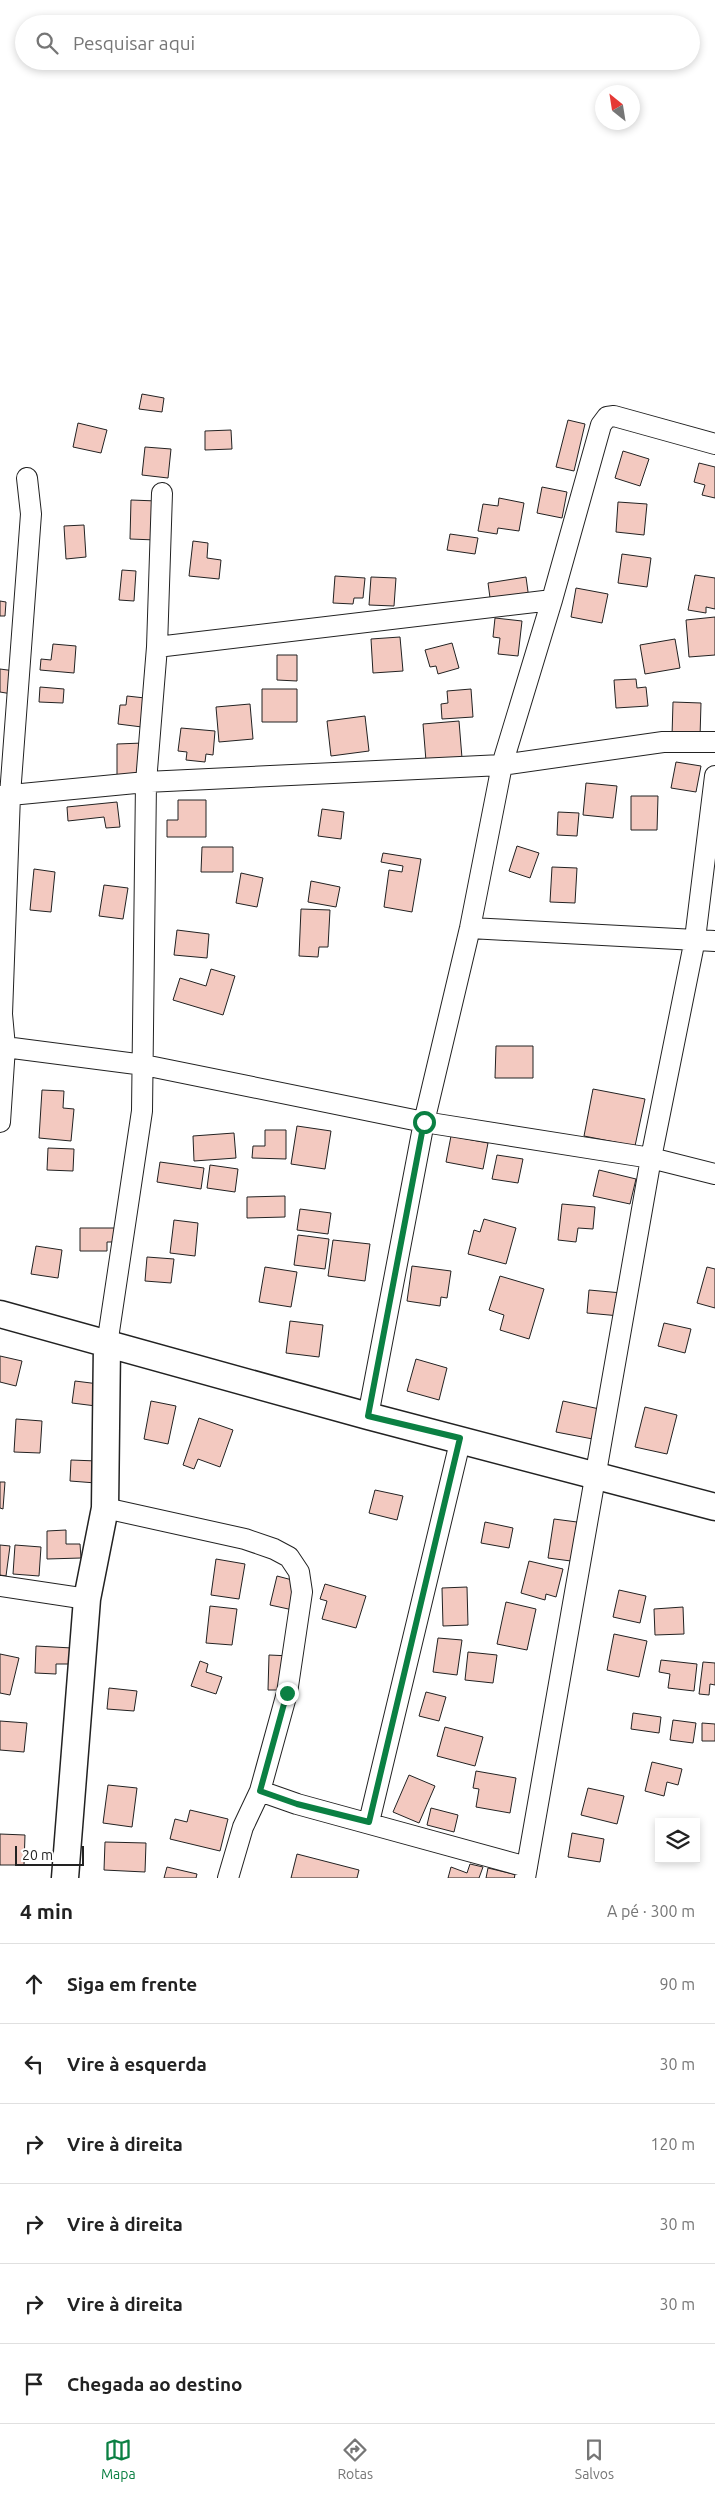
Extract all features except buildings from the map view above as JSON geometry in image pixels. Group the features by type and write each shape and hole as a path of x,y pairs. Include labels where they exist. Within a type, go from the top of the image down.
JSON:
{"street":[{"path":"368,1416 424,1122 470,928 502,765 604,419 614,416 715,444"},
{"path":"0,1122 6,1047 1,1014 5,796 31,514 27,478"},
{"path":"66,1878 87,1599 105,1508 108,1344 142,1111 146,782 157,648 162,493"},
{"path":"157,648 552,600"},
{"path":"5,796 146,782 502,765 663,742 715,742"},
{"path":"260,1791 297,1804 369,1822 526,1872 651,1158 695,939 715,776"},
{"path":"470,928 715,941"},
{"path":"6,1047 144,1065 424,1122 651,1158 715,1174"},
{"path":"0,1314 368,1416 460,1438 595,1477 715,1507"},
{"path":"369,1822 460,1438"},
{"path":"105,1508 245,1539 274,1549 289,1557 299,1572 302,1592 287,1693 260,1791 243,1827 228,1878"},
{"path":"0,1586 87,1599"}],"route":[{"path":"287,1693 260,1791 297,1804 369,1822 460,1438 368,1416 424,1122"}]}
